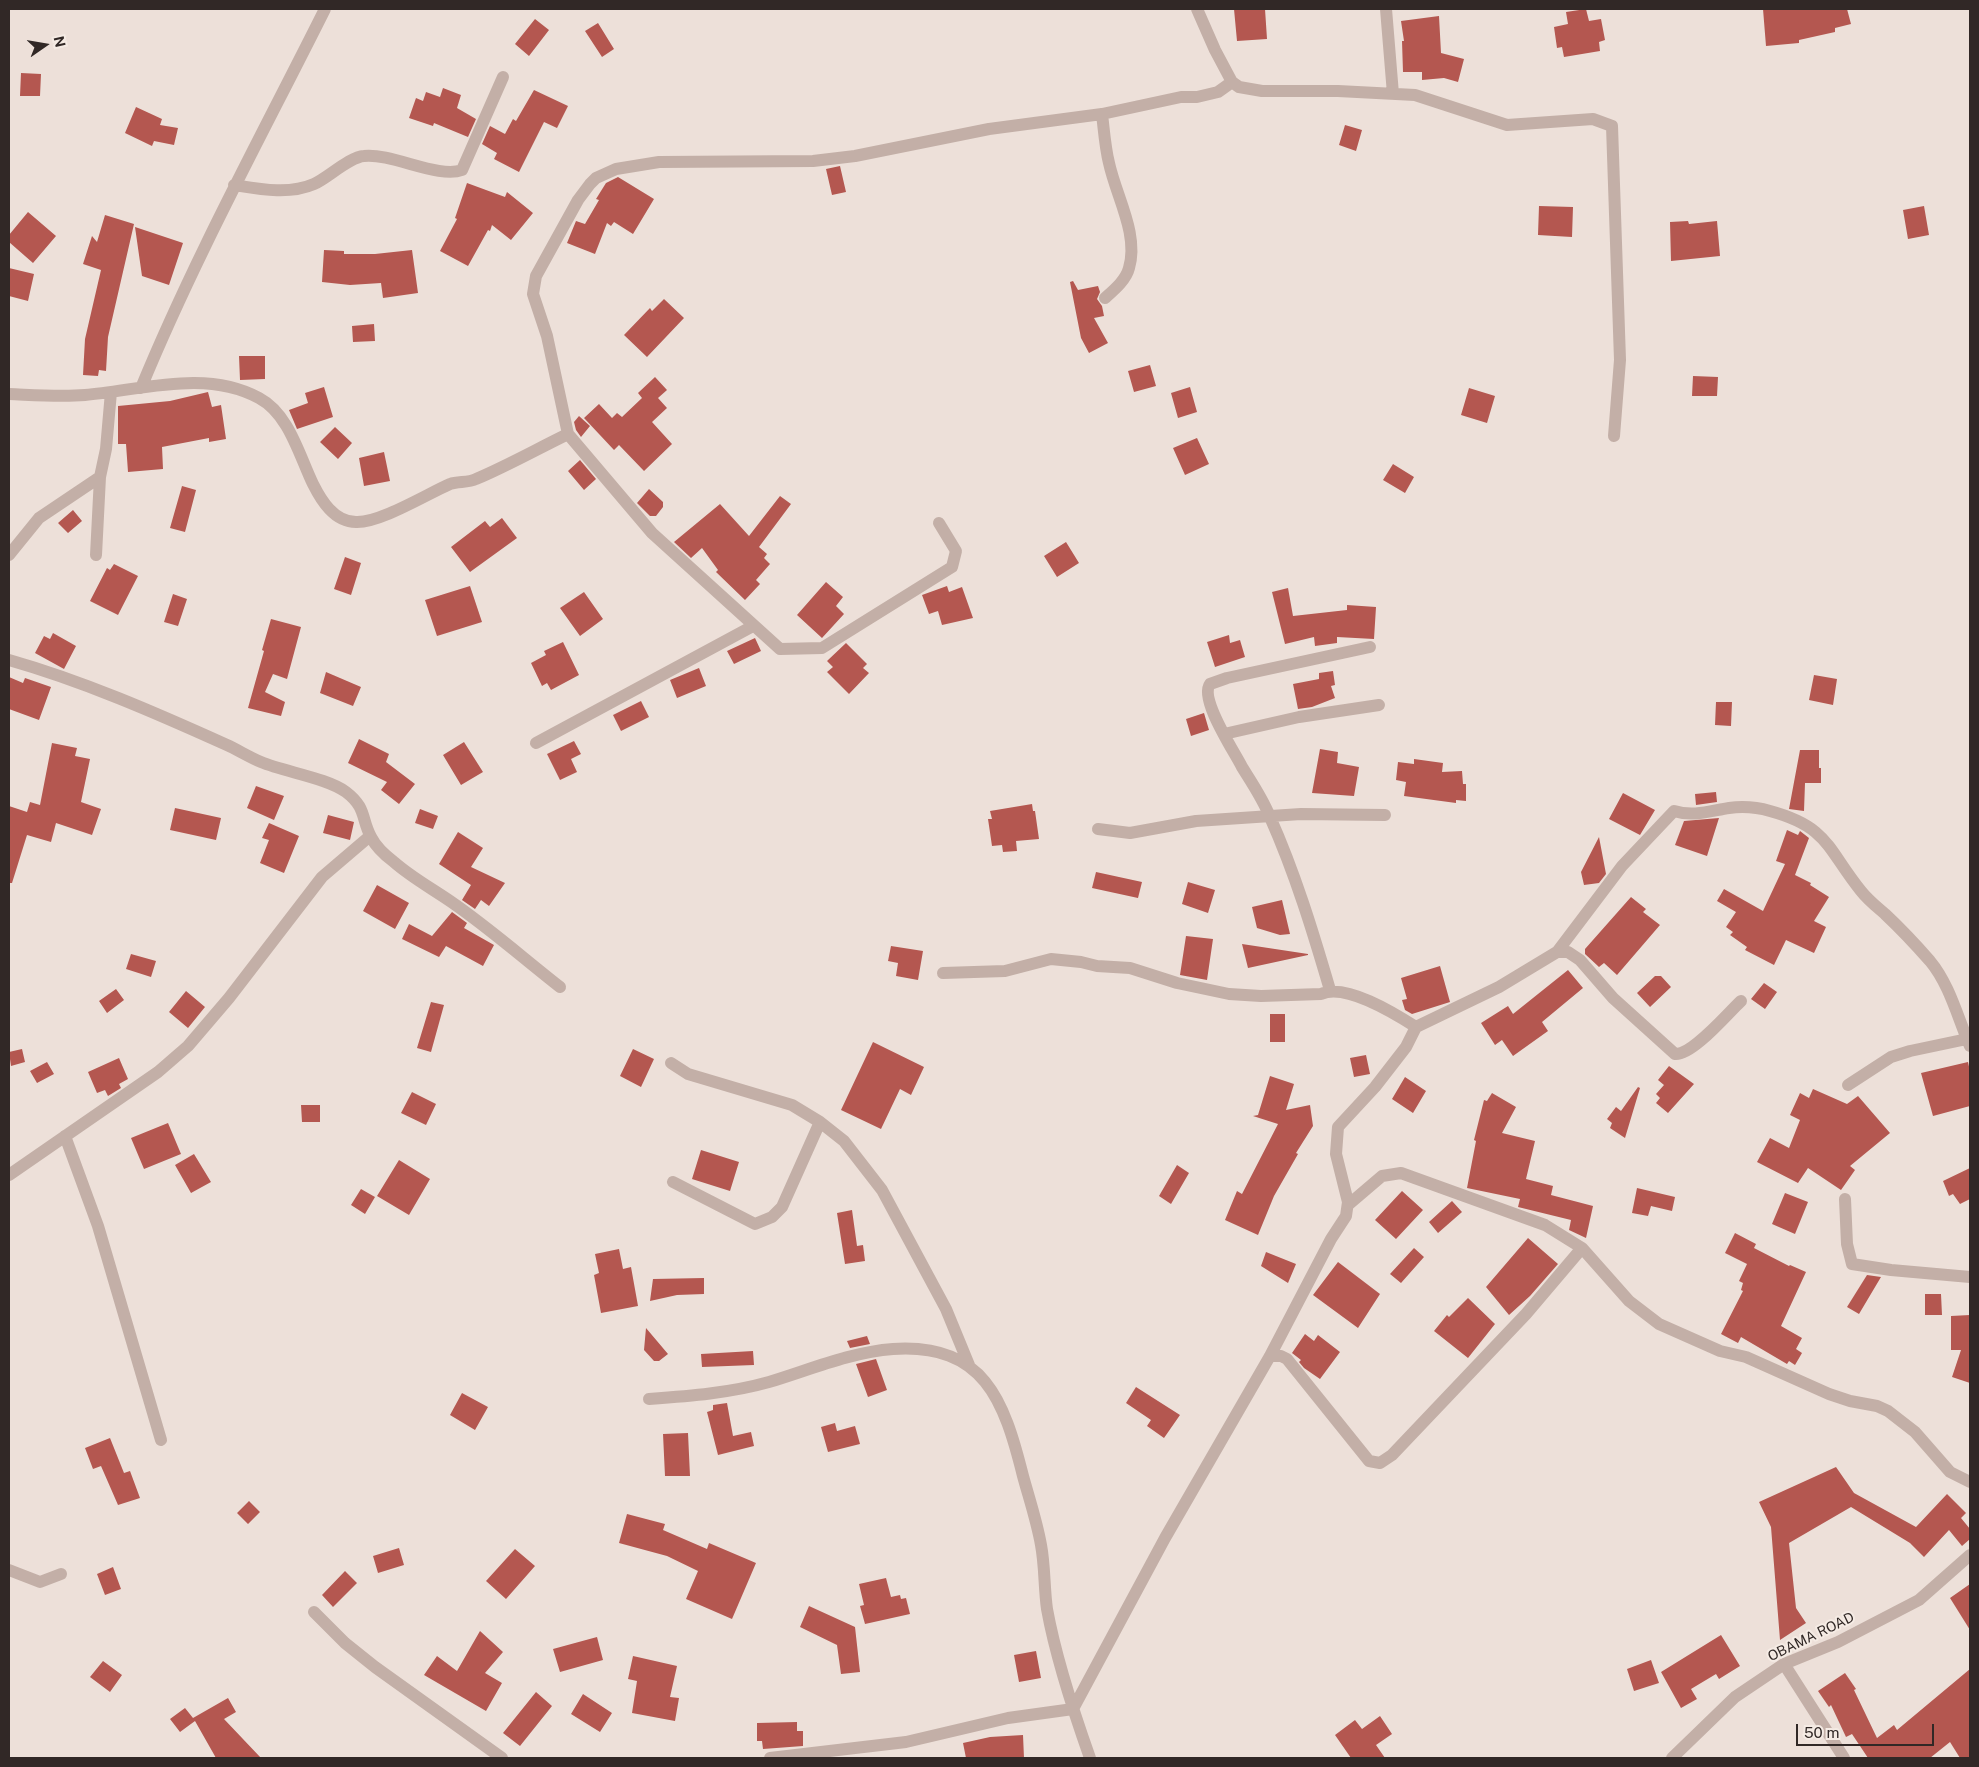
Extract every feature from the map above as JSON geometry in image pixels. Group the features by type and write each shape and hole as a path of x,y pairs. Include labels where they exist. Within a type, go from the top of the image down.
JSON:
{"street":[{"path":"142,388 174,312 234,185 325,9"},
{"path":"1197,9 1232,82 1239,87 1262,91 1310,90 1415,95 1507,125 1534,125 1593,119 1612,126 1620,360 1614,436"},
{"path":"1386,9 1393,94"},
{"path":"234,185 270,190 299,189 314,184 363,155 394,159 449,172 462,170 503,77"},
{"path":"939,523 956,551 952,567 822,648 780,650 753,626 652,533 568,434 547,336 533,288 536,276 578,200 596,178 616,169 653,163 813,161 847,157 1012,125 1102,114 1181,97 1197,97 1218,92 1232,82"},
{"path":"1102,114 1109,165 1126,219 1131,253 1129,270 1125,277 1105,298"},
{"path":"9,394 82,395 193,382 215,383 260,398 276,413 296,443 324,503 334,513 355,522 371,519 414,503 452,483 474,480 568,434"},
{"path":"96,555 100,477 105,457 111,392"},
{"path":"9,555 39,518 100,477"},
{"path":"536,743 753,626"},
{"path":"1330,990 1306,910 1270,815 1224,734 1209,703 1208,689 1210,684 1227,678 1370,647"},
{"path":"9,660 41,669 171,721 284,772 326,783 345,791 357,802 366,818 370,836 395,863 412,874 425,886 449,900 560,987"},
{"path":"1224,734 1299,717 1379,704"},
{"path":"1073,1709 1165,1538 1270,1356 1331,1239 1346,1216 1348,1205 1336,1154 1338,1127 1401,1054 1416,1027 1499,987 1557,952 1622,866 1674,811 1682,814 1710,813 1728,808 1750,806 1797,820 1822,837 1861,891 1931,962 1947,991 1969,1043 1910,1050 1892,1057 1848,1085"},
{"path":"1098,829 1130,832 1196,821 1270,815 1386,815"},
{"path":"9,1175 158,1072 188,1046 229,998 322,877 370,836"},
{"path":"1557,952 1568,952 1580,960 1613,998 1675,1054 1681,1054 1698,1043 1741,1001"},
{"path":"943,973 1005,971 1051,959 1074,963 1081,962 1097,966 1130,968 1177,983 1229,994 1261,996 1321,994 1330,990 1358,997 1391,1011 1416,1027"},
{"path":"670,1063 688,1074 776,1098 805,1112 844,1141 882,1190 946,1309 968,1366"},
{"path":"673,1182 756,1224 772,1217 782,1207 820,1122"},
{"path":"65,1136 101,1235 161,1440"},
{"path":"1348,1205 1382,1176 1394,1172 1405,1173 1545,1225 1582,1248 1598,1268 1630,1301 1659,1324 1720,1351 1746,1358 1830,1394 1888,1411 1915,1432 1950,1472 1970,1482"},
{"path":"1844,1199 1847,1244 1852,1264 1891,1270 1970,1277"},
{"path":"1270,1356 1281,1356 1287,1359 1369,1461 1380,1463 1392,1455 1526,1314 1582,1248"},
{"path":"650,1399 683,1398 723,1392 768,1382 877,1351 912,1348 933,1350 968,1366 982,1378 998,1400 1010,1426 1041,1545 1047,1609 1073,1709 1090,1758"},
{"name":"OBAMA ROAD","path":"1672,1758 1735,1697 1784,1664 1838,1642 1919,1600 1970,1554"},
{"path":"9,1570 40,1582 61,1574"},
{"path":"314,1612 345,1643 375,1667 502,1758"},
{"path":"1784,1664 1844,1758"},
{"path":"770,1758 906,1742 1008,1718 1073,1709"}],"building":[{"path":"1234,9 1265,9 1267,39 1237,41"},
{"path":"1586,9 1589,21 1601,19 1605,40 1599,42 1600,51 1564,57 1562,47 1557,48 1554,27 1568,24 1566,12"},
{"path":"1763,9 1847,9 1851,24 1835,28 1835,32 1799,40 1799,43 1766,46"},
{"path":"1439,16 1441,53 1464,59 1458,82 1444,78 1422,80 1422,72 1403,72 1402,41 1404,41 1401,21"},
{"path":"535,19 549,30 529,56 515,44"},
{"path":"598,23 614,49 602,57 585,31"},
{"path":"21,73 41,74 40,96 20,96"},
{"path":"443,88 461,95 457,108 476,119 468,137 434,123 433,126 409,118 416,98 423,101 426,92 440,97"},
{"path":"534,90 568,106 557,128 544,122 519,172 494,159 497,153 482,144 490,126 505,134 513,119 516,121"},
{"path":"136,107 162,119 160,125 178,128 174,145 154,141 152,146 125,133"},
{"path":"1345,125 1362,130 1356,151 1339,145"},
{"path":"840,166 846,192 832,195 826,169"},
{"path":"618,177 654,199 633,234 614,222 611,226 607,223 595,254 567,243 576,221 585,224 599,200 596,199 606,183"},
{"path":"467,183 505,197 507,192 533,213 511,240 492,225 468,266 440,251 457,219 455,218"},
{"path":"1539,206 1573,207 1572,237 1538,235"},
{"path":"1924,206 1929,235 1908,239 1903,210"},
{"path":"28,212 56,236 33,263 9,242 9,235"},
{"path":"105,215 134,224 108,337 106,371 99,370 98,376 83,375 85,339 101,270 83,264 92,236 97,242"},
{"path":"1688,221 1689,224 1717,221 1720,256 1671,261 1670,222"},
{"path":"135,227 183,243 169,285 142,276"},
{"path":"324,250 344,251 344,254 375,254 412,250 418,293 383,298 381,283 350,285 322,282"},
{"path":"9,268 34,274 28,301 9,296"},
{"path":"1073,281 1078,290 1098,286 1100,292 1097,299 1102,306 1104,316 1094,318 1108,343 1089,353 1081,338 1070,282"},
{"path":"664,299 684,318 647,357 624,335 650,308 652,311"},
{"path":"374,324 375,341 353,342 352,326"},
{"path":"239,356 265,356 265,379 240,380"},
{"path":"1150,365 1156,386 1134,392 1128,371"},
{"path":"1693,376 1718,377 1717,396 1692,396"},
{"path":"655,377 667,390 658,398 667,408 652,422 672,444 644,471 619,445 614,450 584,418 599,404 612,418 617,413 622,417 642,398 638,393"},
{"path":"324,387 333,417 297,429 289,410 308,403 305,393"},
{"path":"1190,387 1197,412 1178,418 1171,393"},
{"path":"1469,388 1495,396 1487,423 1461,415"},
{"path":"208,392 212,407 221,405 226,439 209,442 209,438 162,447 163,469 128,472 126,444 118,444 118,406 170,401"},
{"path":"579,416 590,426 581,437 576,430 574,422"},
{"path":"335,427 352,443 338,459 320,442"},
{"path":"1197,438 1209,464 1185,475 1173,448"},
{"path":"384,452 390,481 364,486 359,458"},
{"path":"580,460 596,479 584,490 568,471"},
{"path":"1393,464 1414,477 1405,493 1383,480"},
{"path":"182,486 196,490 185,532 170,528"},
{"path":"649,489 663,502 663,507 656,516 650,516 637,503"},
{"path":"780,496 791,504 759,547 767,554 764,558 770,564 756,580 760,584 745,600 716,572 718,570 702,548 691,558 674,542 720,504 749,536"},
{"path":"73,510 82,521 68,533 58,523"},
{"path":"502,518 517,538 470,572 451,547 485,521 490,527"},
{"path":"1066,542 1079,563 1057,577 1044,556"},
{"path":"345,557 361,563 351,595 334,589"},
{"path":"114,564 138,576 118,615 90,601 107,568 110,570"},
{"path":"826,582 843,597 836,606 844,614 822,638 797,615"},
{"path":"470,586 482,622 437,636 425,600"},
{"path":"947,586 949,592 962,587 973,618 942,625 938,611 929,614 922,595"},
{"path":"1288,588 1293,616 1347,610 1347,605 1376,607 1374,639 1337,637 1337,643 1315,646 1314,637 1285,644 1272,592"},
{"path":"584,592 603,619 580,636 560,608"},
{"path":"173,594 187,599 178,626 164,622"},
{"path":"271,619 301,627 287,679 273,674 265,692 285,702 281,716 248,708"},
{"path":"53,633 76,646 64,669 35,653 44,636 50,639"},
{"path":"1229,635 1230,643 1240,640 1245,657 1215,667 1207,642"},
{"path":"755,638 761,651 734,664 727,651"},
{"path":"563,642 579,675 551,690 547,683 542,686 531,663 546,655 544,651"},
{"path":"846,643 867,664 863,668 869,673 849,694 827,672 833,667 827,661"},
{"path":"699,668 706,686 677,698 670,680"},
{"path":"1333,671 1335,685 1331,686 1335,698 1312,707 1298,709 1293,684 1319,679 1319,673"},
{"path":"326,672 361,687 353,706 320,693"},
{"path":"1814,675 1837,679 1833,705 1809,700"},
{"path":"9,677 23,683 25,678 51,687 39,720 9,709"},
{"path":"641,701 649,717 621,731 613,715"},
{"path":"1716,702 1732,702 1731,726 1715,725"},
{"path":"1204,713 1209,730 1191,736 1186,719"},
{"path":"359,739 389,754 386,762 415,784 399,804 381,790 387,782 348,763"},
{"path":"574,741 581,754 571,759 577,772 560,780 547,754"},
{"path":"464,742 483,772 461,785 443,755"},
{"path":"52,743 77,748 75,756 90,759 81,802 101,809 92,835 56,823 51,842 27,835 12,883 9,883 9,806 27,812 30,802 40,805"},
{"path":"1320,749 1338,752 1337,763 1359,767 1354,796 1312,793"},
{"path":"1800,750 1819,750 1819,768 1821,768 1821,783 1805,783 1804,811 1789,809"},
{"path":"1414,759 1443,763 1442,772 1462,771 1463,784 1466,784 1466,801 1456,800 1456,803 1404,796 1406,782 1396,780 1398,762 1414,764"},
{"path":"256,786 284,796 274,820 247,808"},
{"path":"1716,792 1717,802 1696,805 1695,794"},
{"path":"1623,793 1655,810 1640,835 1609,819"},
{"path":"1032,804 1033,811 1035,811 1039,839 1016,841 1017,851 1003,852 1002,845 992,846 988,819 992,819 990,811"},
{"path":"175,808 221,818 216,840 170,830"},
{"path":"420,809 438,816 433,829 415,823"},
{"path":"328,815 354,822 350,840 323,833"},
{"path":"1719,818 1707,856 1675,845 1684,821"},
{"path":"269,823 299,836 284,873 260,863 269,840 262,838"},
{"path":"1787,830 1798,835 1800,831 1809,838 1795,875 1811,883 1810,885 1829,897 1814,921 1826,927 1814,953 1786,940 1774,965 1745,950 1747,947 1730,935 1733,932 1726,927 1736,912 1717,901 1724,889 1763,911 1785,864 1776,861"},
{"path":"458,832 483,848 471,867 505,883 489,906 481,900 475,909 462,900 471,885 439,864"},
{"path":"1599,837 1606,874 1599,883 1584,885 1581,872"},
{"path":"1096,872 1142,882 1138,898 1092,888"},
{"path":"1188,882 1215,890 1208,913 1182,904"},
{"path":"377,885 409,903 395,929 363,911"},
{"path":"1631,897 1646,909 1643,912 1660,925 1617,975 1604,963 1599,967 1585,954 1585,949"},
{"path":"1282,900 1290,934 1280,935 1257,928 1252,907"},
{"path":"452,912 467,923 464,928 494,945 483,966 446,946 439,957 402,939 409,924 432,936"},
{"path":"1186,936 1213,939 1207,980 1180,975"},
{"path":"1242,944 1308,954 1308,955 1248,968"},
{"path":"891,946 923,951 918,980 896,976 898,963 888,961"},
{"path":"131,954 156,961 151,977 126,969"},
{"path":"1440,966 1450,1002 1412,1014 1405,1010 1402,1000 1407,999 1401,978"},
{"path":"1568,970 1583,988 1542,1022 1548,1031 1513,1056 1502,1040 1495,1045 1481,1023 1508,1006 1513,1014"},
{"path":"1655,976 1661,976 1671,987 1650,1007 1637,993"},
{"path":"1764,983 1777,992 1765,1009 1751,999"},
{"path":"116,989 124,1000 107,1013 99,1001"},
{"path":"186,991 205,1007 188,1028 169,1012"},
{"path":"431,1002 444,1005 431,1052 417,1048"},
{"path":"1270,1014 1285,1014 1285,1042 1270,1042"},
{"path":"873,1042 924,1067 911,1095 900,1089 881,1129 841,1110"},
{"path":"22,1049 25,1062 11,1066 9,1052"},
{"path":"633,1049 654,1059 641,1087 620,1076"},
{"path":"1366,1055 1370,1074 1354,1077 1350,1058"},
{"path":"119,1058 128,1079 119,1084 121,1088 108,1096 105,1090 97,1093 88,1072"},
{"path":"47,1062 54,1074 37,1083 30,1071"},
{"path":"1968,1062 1970,1071 1970,1106 1933,1116 1921,1073"},
{"path":"1669,1066 1694,1084 1668,1113 1656,1103 1660,1098 1656,1094 1664,1085 1658,1080"},
{"path":"1270,1076 1294,1084 1286,1110 1310,1105 1313,1126 1296,1153 1298,1154 1274,1196 1258,1235 1225,1220 1237,1191 1242,1194 1278,1124 1253,1116 1258,1115"},
{"path":"1405,1077 1426,1091 1413,1113 1392,1099"},
{"path":"1638,1087 1640,1088 1625,1138 1610,1128 1612,1123 1607,1119 1616,1107 1621,1111"},
{"path":"1813,1089 1847,1104 1858,1096 1890,1133 1850,1166 1855,1170 1841,1190 1808,1168 1798,1183 1757,1162 1770,1138 1789,1148 1800,1120 1790,1115 1800,1093 1809,1098"},
{"path":"412,1092 436,1104 426,1125 401,1113"},
{"path":"1492,1093 1516,1107 1502,1133 1535,1141 1526,1179 1553,1186 1551,1195 1593,1206 1586,1238 1569,1230 1571,1220 1518,1207 1520,1199 1467,1188 1476,1141 1474,1140 1484,1100 1487,1101"},
{"path":"301,1105 320,1105 320,1122 302,1122"},
{"path":"168,1123 181,1154 144,1169 131,1138"},
{"path":"701,1150 739,1162 730,1191 692,1179"},
{"path":"194,1154 211,1182 191,1193 175,1165"},
{"path":"399,1160 430,1179 409,1215 377,1196"},
{"path":"1177,1165 1189,1173 1171,1204 1159,1196"},
{"path":"1970,1168 1970,1199 1960,1204 1953,1194 1949,1196 1943,1181"},
{"path":"1637,1188 1675,1197 1672,1211 1651,1206 1648,1216 1632,1213"},
{"path":"361,1189 375,1197 365,1214 351,1205"},
{"path":"1402,1191 1423,1210 1396,1239 1375,1220"},
{"path":"1785,1193 1808,1202 1795,1234 1772,1224"},
{"path":"1452,1201 1462,1212 1438,1233 1429,1222"},
{"path":"852,1210 857,1246 863,1245 865,1261 845,1264 837,1213"},
{"path":"1735,1233 1756,1244 1754,1248 1789,1266 1806,1272 1781,1326 1802,1338 1796,1349 1802,1353 1795,1365 1789,1361 1787,1364 1741,1337 1738,1343 1721,1334 1743,1291 1741,1290 1743,1283 1739,1281 1747,1264 1725,1253"},
{"path":"1528,1238 1558,1264 1530,1296 1509,1315 1486,1287"},
{"path":"1414,1248 1424,1257 1401,1283 1390,1274"},
{"path":"619,1249 623,1269 631,1267 638,1306 601,1313 594,1275 599,1273 595,1254"},
{"path":"1266,1252 1296,1264 1288,1283 1261,1266"},
{"path":"1338,1262 1380,1294 1358,1328 1313,1295"},
{"path":"1867,1275 1881,1277 1859,1314 1847,1307"},
{"path":"704,1278 704,1294 677,1295 650,1301 653,1279"},
{"path":"1925,1294 1941,1294 1942,1315 1925,1315"},
{"path":"1468,1298 1495,1324 1468,1358 1434,1331 1447,1315 1449,1317"},
{"path":"1970,1315 1970,1383 1952,1377 1961,1350 1951,1350 1951,1316"},
{"path":"646,1328 668,1354 659,1361 654,1361 644,1350"},
{"path":"1305,1334 1314,1341 1318,1335 1340,1352 1320,1379 1304,1368 1299,1362 1301,1360 1292,1353"},
{"path":"867,1336 870,1344 850,1348 847,1341"},
{"path":"753,1351 754,1365 702,1367 701,1354"},
{"path":"876,1359 887,1390 868,1397 856,1364"},
{"path":"1136,1387 1180,1415 1164,1438 1147,1426 1151,1420 1126,1403"},
{"path":"462,1393 488,1407 475,1430 450,1415"},
{"path":"727,1403 733,1436 751,1432 754,1446 718,1455 707,1412 713,1410 713,1405"},
{"path":"835,1423 837,1431 855,1426 860,1444 828,1452 821,1427"},
{"path":"688,1433 690,1476 665,1476 663,1434"},
{"path":"110,1438 124,1473 130,1471 140,1498 118,1505 101,1466 93,1469 85,1448"},
{"path":"1836,1467 1854,1493 1916,1527 1947,1494 1966,1513 1961,1518 1970,1529 1970,1539 1962,1546 1949,1530 1924,1557 1910,1543 1851,1507 1789,1543 1796,1608 1806,1623 1780,1640 1771,1527 1759,1502"},
{"path":"249,1501 260,1512 248,1524 237,1513"},
{"path":"627,1514 665,1524 663,1530 707,1549 709,1543 756,1563 732,1619 686,1599 698,1571 667,1556 619,1543"},
{"path":"399,1548 404,1565 378,1573 373,1556"},
{"path":"515,1549 535,1566 506,1599 486,1581"},
{"path":"113,1567 121,1589 105,1595 97,1574"},
{"path":"345,1571 357,1583 333,1607 322,1595"},
{"path":"886,1578 891,1597 900,1595 901,1599 906,1598 910,1614 865,1624 860,1606 864,1605 859,1584"},
{"path":"1970,1584 1970,1630 1950,1598"},
{"path":"809,1606 855,1627 860,1672 841,1674 837,1645 800,1627"},
{"path":"480,1631 503,1652 485,1673 502,1683 486,1711 424,1675 437,1656 457,1671"},
{"path":"1721,1635 1740,1666 1719,1679 1716,1674 1691,1689 1697,1699 1681,1708 1661,1672"},
{"path":"597,1637 603,1660 560,1672 553,1649"},
{"path":"1036,1651 1041,1678 1019,1682 1014,1655"},
{"path":"633,1656 677,1666 670,1697 679,1698 675,1721 632,1713 637,1681 628,1679"},
{"path":"1651,1660 1659,1683 1634,1691 1627,1669"},
{"path":"103,1661 122,1675 110,1692 90,1677"},
{"path":"1970,1669 1970,1758 1960,1758 1950,1742 1930,1758 1868,1758 1852,1734 1846,1737 1831,1705 1829,1707 1818,1691 1845,1673 1856,1689 1854,1690 1877,1738 1894,1725 1897,1730"},
{"path":"536,1692 552,1706 520,1746 503,1733"},
{"path":"583,1694 612,1713 600,1732 571,1714"},
{"path":"228,1698 236,1712 224,1719 261,1758 216,1758 195,1721 180,1732 170,1719 185,1708 193,1718"},
{"path":"1380,1716 1392,1734 1376,1745 1385,1758 1351,1758 1335,1735 1355,1720 1362,1729"},
{"path":"797,1722 797,1731 803,1731 803,1746 763,1749 762,1741 757,1741 757,1723"},
{"path":"1023,1735 1024,1758 966,1758 963,1743 990,1737"}]}
